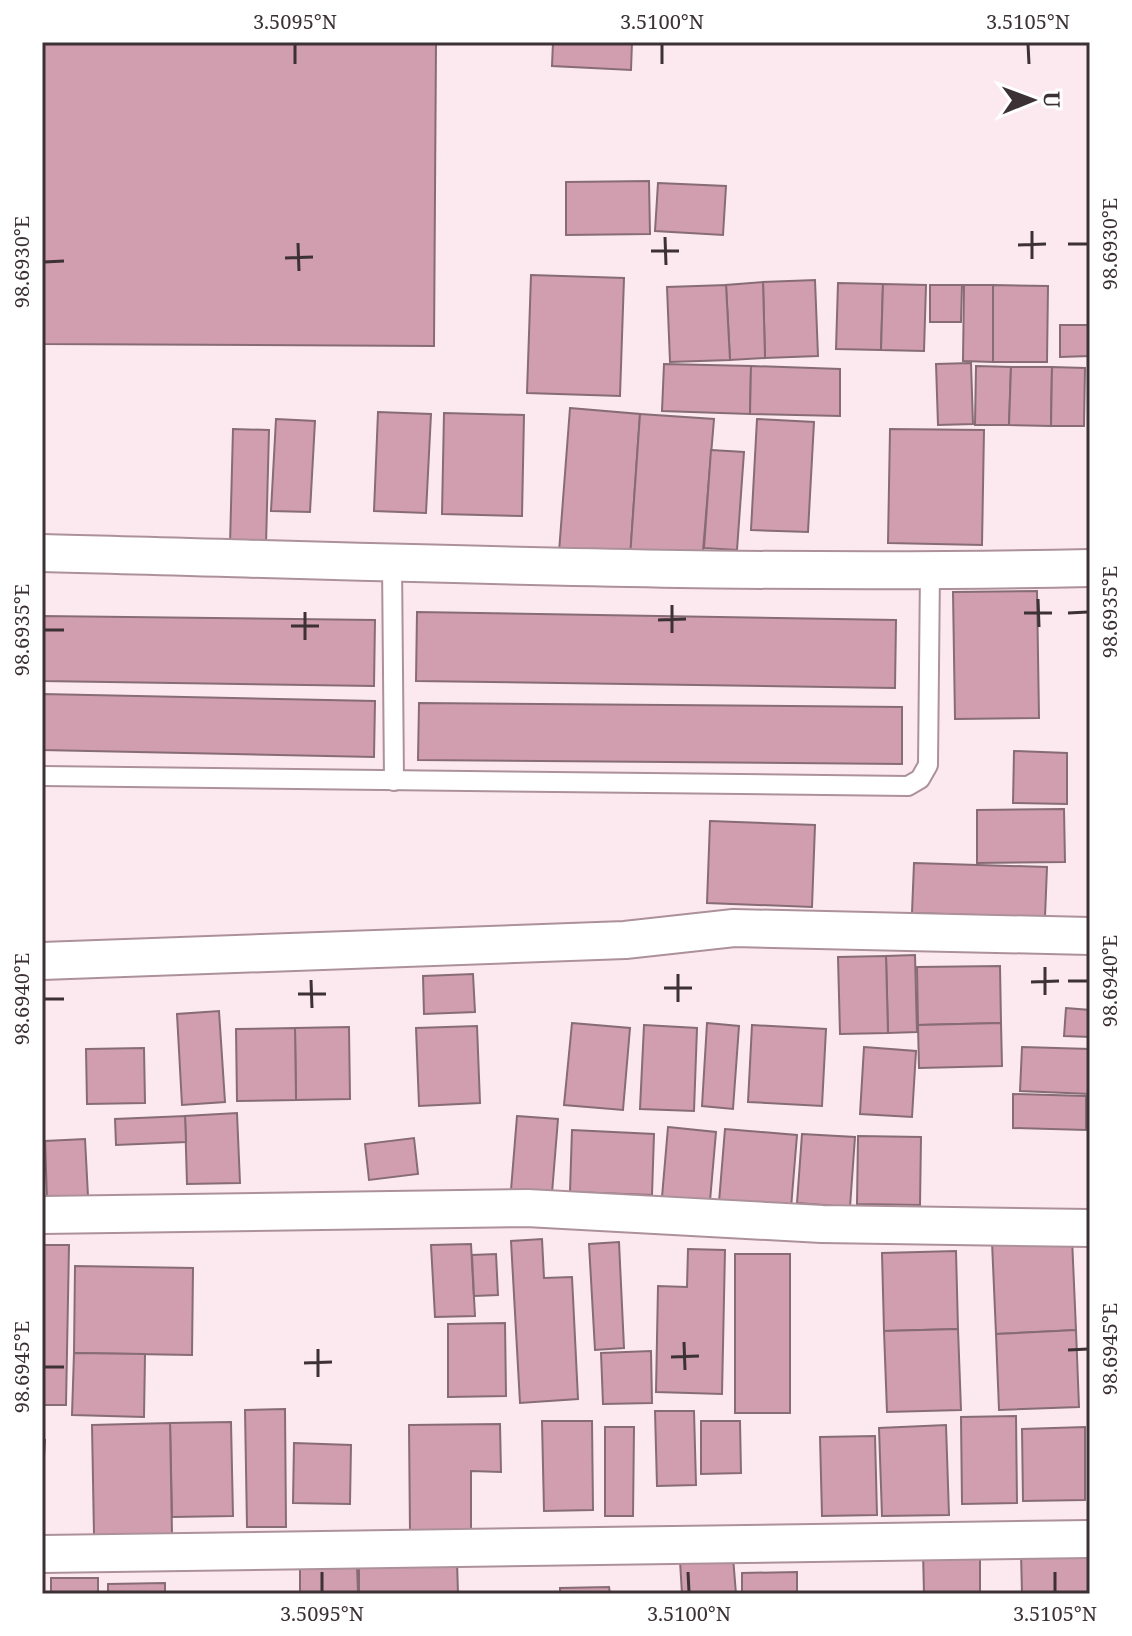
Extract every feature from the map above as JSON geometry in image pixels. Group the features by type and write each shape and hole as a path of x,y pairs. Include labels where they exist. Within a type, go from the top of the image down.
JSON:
{"street":[{"path":"42,553 930,571 1090,568"},
{"path":"42,961 625,940 734,928 1090,936"},
{"path":"42,1215 527,1208 822,1224 1090,1228"},
{"path":"42,1554 1090,1539"}],"lane":[{"path":"392,562 394,781"},
{"path":"42,776 908,786 920,779 928,765 930,571"}],"building":[{"path":"42,42 436,42 434,346 42,344"},
{"path":"553,42 632,42 631,70 552,66"},
{"path":"649,181 650,234 566,235 566,182"},
{"path":"658,183 726,186 723,235 655,231"},
{"path":"531,275 624,278 620,396 527,393"},
{"path":"815,280 818,356 765,358 763,282"},
{"path":"763,282 765,358 730,360 726,285"},
{"path":"838,283 883,284 881,350 836,349"},
{"path":"883,284 926,285 924,351 881,350"},
{"path":"726,285 730,360 670,362 667,287"},
{"path":"930,285 962,285 961,322 930,322"},
{"path":"964,285 993,285 993,362 963,361"},
{"path":"993,285 1048,286 1047,362 993,362"},
{"path":"1060,325 1090,325 1090,356 1060,357"},
{"path":"971,363 973,424 938,425 936,364"},
{"path":"664,364 751,366 750,414 662,411"},
{"path":"751,366 840,369 840,416 750,414"},
{"path":"976,366 1011,367 1009,425 975,425"},
{"path":"1011,367 1052,367 1051,426 1009,425"},
{"path":"1052,367 1085,368 1084,426 1051,426"},
{"path":"570,408 640,414 630,558 559,552"},
{"path":"378,412 431,414 426,513 374,511"},
{"path":"444,413 524,415 522,516 442,514"},
{"path":"640,414 714,419 702,563 630,558"},
{"path":"276,419 315,421 310,512 271,511"},
{"path":"757,419 814,422 808,532 751,530"},
{"path":"233,429 269,430 266,545 230,545"},
{"path":"890,429 984,430 982,545 888,543"},
{"path":"711,450 744,452 737,550 704,548"},
{"path":"1037,591 1039,718 955,719 953,592"},
{"path":"417,612 896,620 895,688 416,681"},
{"path":"42,616 375,620 374,686 42,681"},
{"path":"42,694 375,701 374,757 42,750"},
{"path":"419,703 902,707 902,764 418,760"},
{"path":"1014,751 1067,753 1067,804 1013,803"},
{"path":"1064,809 1065,862 977,863 977,810"},
{"path":"710,821 815,825 812,907 707,903"},
{"path":"914,863 1047,867 1045,917 912,913"},
{"path":"915,955 917,1032 888,1033 886,956"},
{"path":"886,956 888,1033 840,1034 838,957"},
{"path":"1000,966 1001,1023 918,1025 917,967"},
{"path":"473,974 475,1012 424,1014 423,976"},
{"path":"1066,1008 1090,1010 1090,1037 1064,1036"},
{"path":"219,1011 225,1102 182,1105 177,1014"},
{"path":"572,1023 630,1028 623,1110 564,1105"},
{"path":"707,1023 739,1026 733,1109 702,1106"},
{"path":"1001,1023 1002,1066 919,1068 918,1025"},
{"path":"644,1025 697,1028 694,1111 640,1109"},
{"path":"752,1025 826,1029 822,1106 748,1102"},
{"path":"477,1026 480,1103 419,1106 416,1028"},
{"path":"349,1027 350,1099 296,1100 295,1028"},
{"path":"295,1028 296,1100 237,1101 236,1029"},
{"path":"864,1047 916,1051 912,1117 860,1114"},
{"path":"1022,1047 1090,1049 1090,1094 1020,1091"},
{"path":"144,1048 145,1103 87,1104 86,1049"},
{"path":"1013,1094 1086,1096 1086,1130 1013,1128"},
{"path":"237,1113 240,1183 187,1184 185,1116"},
{"path":"185,1116 186,1142 116,1145 115,1119"},
{"path":"517,1116 558,1119 552,1193 511,1190"},
{"path":"668,1127 716,1132 710,1201 662,1197"},
{"path":"725,1129 797,1135 791,1208 719,1202"},
{"path":"572,1130 654,1134 652,1195 570,1192"},
{"path":"802,1134 855,1137 850,1207 797,1203"},
{"path":"858,1136 921,1137 920,1205 857,1204"},
{"path":"414,1138 418,1174 369,1180 365,1144"},
{"path":"85,1139 88,1196 47,1199 45,1141"},
{"path":"1072,1238 1076,1330 996,1334 992,1242"},
{"path":"542,1239 544,1278 572,1277 578,1399 520,1403 511,1241"},
{"path":"619,1242 624,1348 595,1350 589,1244"},
{"path":"471,1244 475,1316 435,1317 431,1245"},
{"path":"42,1245 69,1245 66,1405 42,1405"},
{"path":"688,1249 725,1250 722,1394 656,1392 658,1286 687,1287"},
{"path":"956,1251 958,1329 884,1331 882,1253"},
{"path":"496,1254 498,1295 474,1296 472,1255"},
{"path":"735,1254 790,1254 790,1413 735,1413"},
{"path":"75,1266 193,1268 192,1355 74,1353"},
{"path":"505,1323 506,1396 448,1397 448,1324"},
{"path":"958,1329 961,1410 887,1412 884,1331"},
{"path":"1076,1330 1079,1407 999,1410 996,1334"},
{"path":"651,1351 652,1403 603,1404 601,1353"},
{"path":"74,1353 145,1354 144,1417 72,1415"},
{"path":"285,1409 286,1527 247,1527 245,1410"},
{"path":"655,1411 694,1411 696,1485 657,1486"},
{"path":"1016,1416 1017,1503 962,1504 961,1417"},
{"path":"542,1421 592,1421 593,1510 544,1511"},
{"path":"701,1421 740,1421 741,1473 701,1474"},
{"path":"231,1422 233,1516 172,1517 170,1423"},
{"path":"170,1423 172,1534 94,1535 92,1425"},
{"path":"500,1424 501,1472 471,1471 471,1532 410,1533 409,1425"},
{"path":"946,1425 949,1515 882,1516 879,1428"},
{"path":"605,1427 634,1427 633,1516 605,1516"},
{"path":"1085,1427 1085,1500 1023,1501 1022,1429"},
{"path":"875,1436 877,1515 822,1516 820,1437"},
{"path":"42,1440 45,1440 42,1489"},
{"path":"294,1443 351,1445 350,1504 293,1503"},
{"path":"980,1551 980,1594 924,1594 923,1552"},
{"path":"1021,1553 1090,1553 1090,1594 1022,1594"},
{"path":"733,1557 736,1594 682,1594 680,1561"},
{"path":"457,1561 458,1594 359,1594 359,1562"},
{"path":"357,1565 358,1594 300,1594 300,1566"},
{"path":"797,1572 797,1594 742,1594 742,1573"},
{"path":"51,1578 98,1578 98,1594 51,1594"},
{"path":"165,1583 165,1594 108,1594 108,1584"},
{"path":"609,1587 610,1594 560,1594 560,1588"}]}
